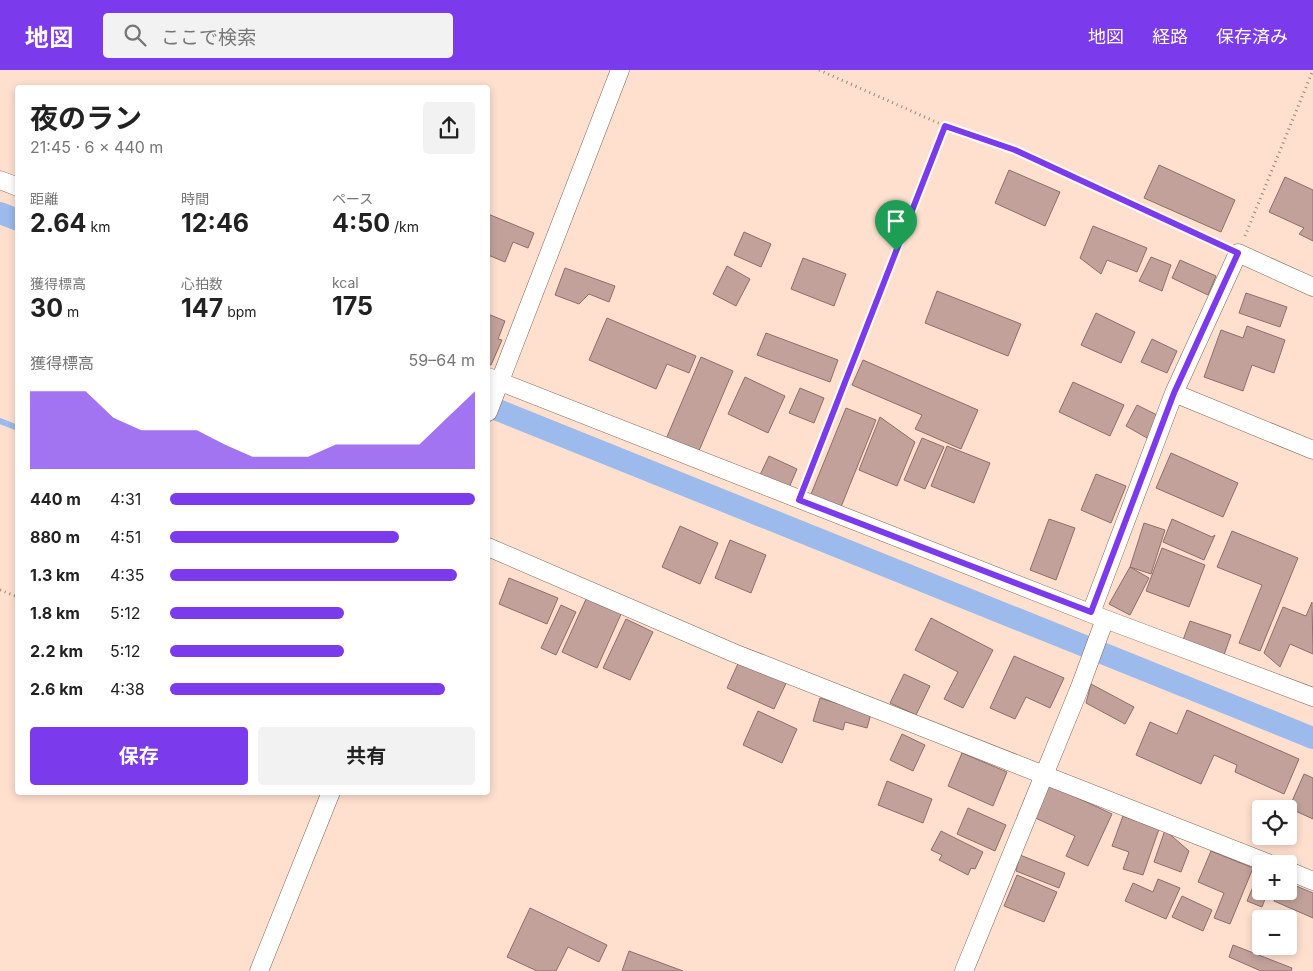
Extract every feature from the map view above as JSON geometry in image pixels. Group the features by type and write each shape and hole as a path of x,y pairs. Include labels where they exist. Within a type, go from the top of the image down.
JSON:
{"street":[{"path":"490,404 495,383 620,70"},
{"path":"0,180 15,186"},
{"path":"964,971 1089,662 1098,621 1174,393 1238,253 1313,287"},
{"path":"495,383 799,500 1098,621 1313,697"},
{"path":"1174,393 1313,450"},
{"path":"490,548 734,653 1252,857"},
{"path":"258,971 330,795"},
{"path":"1297,874 1313,881"}],"path":[{"path":"819,70 945,126 1015,150 1238,253 1313,70"},
{"path":"799,500 945,126"},
{"path":"0,590 15,596"}],"building":[{"path":"1159,165 1235,200 1221,232 1144,198"},
{"path":"1009,170 1060,192 1045,226 995,203"},
{"path":"1285,177 1313,190 1313,241 1299,234 1304,228 1269,212"},
{"path":"490,215 534,233 528,248 513,242 505,262 490,256"},
{"path":"1093,226 1147,248 1137,272 1107,260 1101,274 1080,258"},
{"path":"744,232 771,244 761,267 734,255"},
{"path":"1151,257 1171,265 1162,291 1139,281"},
{"path":"803,258 846,274 834,306 791,289"},
{"path":"1180,260 1216,276 1208,295 1172,278"},
{"path":"727,266 750,279 736,306 713,294"},
{"path":"565,268 615,286 609,302 589,294 579,304 555,295"},
{"path":"937,291 1021,324 1008,356 925,323"},
{"path":"1246,293 1287,307 1280,327 1239,313"},
{"path":"1096,313 1135,332 1121,363 1081,345"},
{"path":"490,315 505,321 498,339 502,340 491,365"},
{"path":"607,318 696,356 689,373 667,364 656,389 589,360"},
{"path":"1247,326 1285,340 1274,373 1252,365 1243,391 1204,377 1221,330 1243,338"},
{"path":"766,333 838,360 830,382 757,355"},
{"path":"1152,339 1177,351 1167,373 1141,362"},
{"path":"701,357 733,371 698,453 666,439"},
{"path":"863,360 978,410 961,449 915,429 922,415 852,385"},
{"path":"745,377 785,396 768,433 728,414"},
{"path":"1073,382 1124,405 1110,436 1059,412"},
{"path":"800,388 824,398 814,423 789,413"},
{"path":"1137,405 1159,416 1147,438 1126,426"},
{"path":"846,408 876,420 839,512 809,499"},
{"path":"880,417 915,442 897,486 859,470"},
{"path":"922,438 944,447 925,489 904,480"},
{"path":"947,446 990,463 974,503 931,486"},
{"path":"1171,453 1238,483 1223,517 1156,488"},
{"path":"769,456 797,469 788,490 759,477"},
{"path":"1096,474 1126,486 1111,523 1081,510"},
{"path":"1049,519 1075,528 1056,580 1030,570"},
{"path":"1172,519 1212,537 1215,535 1204,560 1163,542"},
{"path":"1144,523 1165,530 1151,574 1130,567"},
{"path":"680,526 718,543 700,584 662,567"},
{"path":"1232,531 1298,558 1260,651 1239,643 1262,585 1217,567"},
{"path":"730,540 766,555 751,593 715,578"},
{"path":"1162,548 1205,565 1189,607 1146,591"},
{"path":"1130,567 1149,578 1130,615 1109,604"},
{"path":"509,578 558,598 547,624 499,604"},
{"path":"587,597 622,612 597,668 562,652"},
{"path":"1312,602 1313,654 1290,644 1280,667 1264,653 1283,607 1306,616"},
{"path":"561,605 576,612 556,655 541,648"},
{"path":"931,618 993,650 963,708 944,699 958,672 915,650"},
{"path":"626,619 653,632 630,680 603,668"},
{"path":"1190,621 1231,635 1224,655 1183,640"},
{"path":"1014,656 1064,678 1050,708 1026,697 1015,719 990,708"},
{"path":"741,657 788,679 774,709 727,688"},
{"path":"904,674 930,686 916,715 890,703"},
{"path":"1091,684 1134,707 1125,724 1086,703"},
{"path":"820,698 871,714 867,728 845,722 843,730 813,721"},
{"path":"1187,710 1299,759 1284,794 1235,772 1237,765 1214,755 1201,784 1136,755 1150,722 1177,734"},
{"path":"758,711 797,729 782,763 743,745"},
{"path":"902,734 925,745 913,771 890,760"},
{"path":"962,753 1007,772 993,806 948,786"},
{"path":"1304,774 1313,778 1313,819 1297,812 1297,800 1293,800"},
{"path":"887,781 932,799 923,823 878,805"},
{"path":"1046,783 1112,814 1088,866 1066,856 1075,836 1031,816"},
{"path":"968,808 1006,825 995,851 957,834"},
{"path":"1123,816 1159,829 1143,875 1123,869 1129,852 1112,846"},
{"path":"1165,830 1189,851 1181,872 1154,862"},
{"path":"941,831 983,852 975,869 971,868 968,875 939,860 942,855 931,850"},
{"path":"1211,851 1252,868 1230,924 1214,918 1224,893 1198,882"},
{"path":"1020,855 1065,873 1059,888 1016,871"},
{"path":"1017,875 1057,892 1044,922 1004,906"},
{"path":"1158,879 1180,888 1166,919 1125,901 1133,883 1153,892"},
{"path":"1297,886 1313,893 1313,918 1297,910 1274,901 1297,900"},
{"path":"1252,889 1252,900 1265,900 1262,907 1247,901"},
{"path":"1182,896 1212,910 1203,931 1172,917"},
{"path":"530,908 607,945 599,962 568,947 556,971 537,971 507,957"},
{"path":"1233,945 1252,952 1252,955 1259,955 1292,968 1291,971 1261,971 1229,957"},
{"path":"629,951 683,971 622,971"}],"waterway":[{"path":"0,213 15,219"},
{"path":"490,407 1313,738"},
{"path":"0,421 15,427"}],"route":[{"path":"945,126 1015,150 1238,253 1174,393 1091,612 799,500 896,251 945,126"}]}
